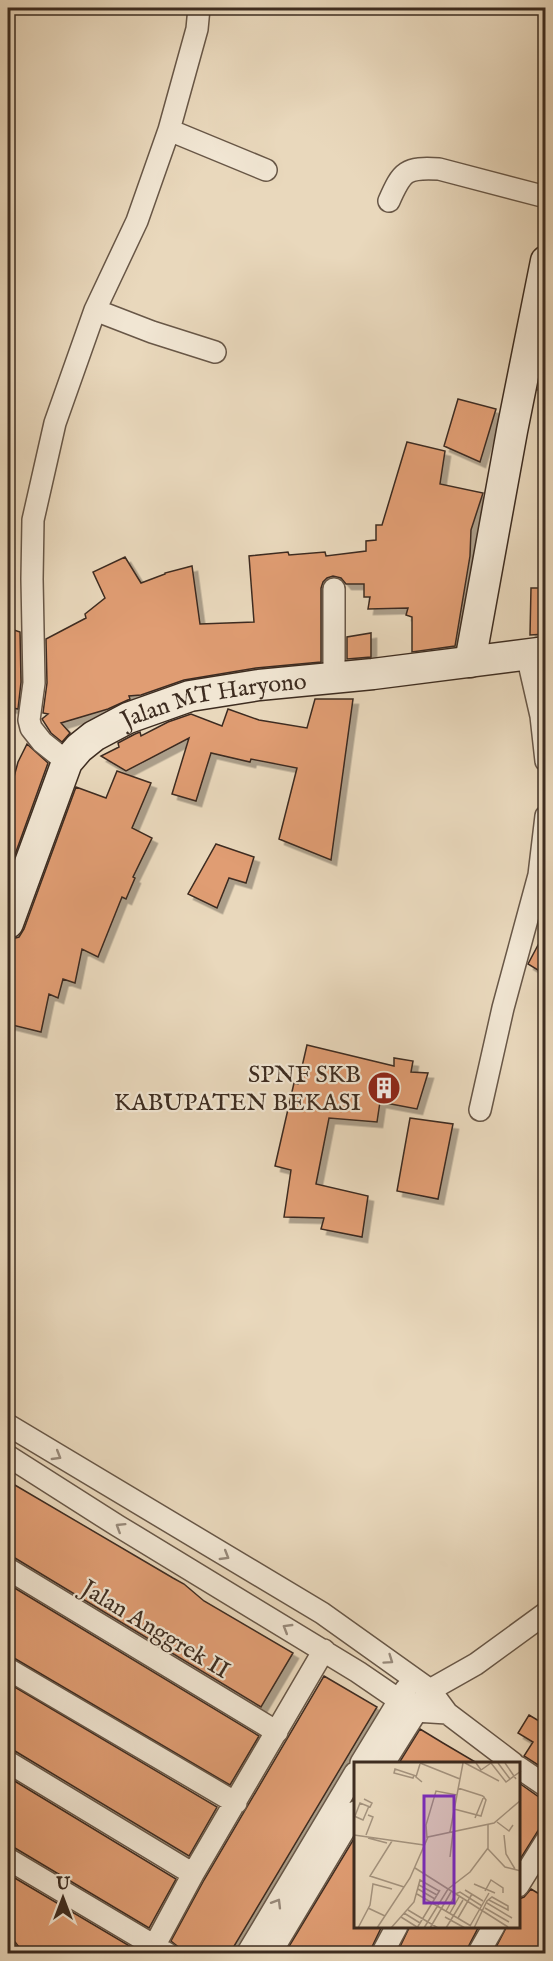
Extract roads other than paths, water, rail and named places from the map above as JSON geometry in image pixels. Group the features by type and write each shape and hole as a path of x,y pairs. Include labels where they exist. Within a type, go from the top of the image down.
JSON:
{"main road":[{"path":"470,662 507,454 546,261"},
{"name":"Jalan MT Haryono","path":"11,906 67,762 94,736 128,718 190,696 259,685 536,653"}],"street":[{"path":"67,762 42,742 31,729 29,720 34,683 33,520 55,423 95,310 137,221 169,130 197,29 199,8"},
{"path":"169,130 266,170"},
{"path":"388,201 399,178 410,170 427,168 439,169 546,197"},
{"path":"95,310 152,332 215,352"},
{"path":"334,589 334,677"},
{"path":"536,653 546,761"},
{"path":"480,1110 502,1008 538,875 546,816"},
{"path":"8,1425 322,1613 422,1684 447,1713 499,1759"},
{"path":"8,1456 129,1533 324,1650 407,1706 447,1713"},
{"name":"Jalan Anggrek II","path":"8,1569 277,1732"},
{"path":"362,1762 422,1684 476,1664 546,1613"},
{"path":"8,1859 158,1951 193,1874 324,1650"},
{"path":"8,1669 236,1803"},
{"path":"384,1762 407,1706"},
{"path":"8,1762 193,1874"},
{"path":"520,1768 546,1786"},
{"path":"247,1953 354,1775"},
{"path":"270,1953 354,1814"},
{"path":"520,1884 546,1841"},
{"path":"381,1953 396,1928"},
{"path":"478,1953 493,1928"}],"place":[{"name":"SPNF SKB KABUPATEN BEKASI","path":"384,1088"}]}
